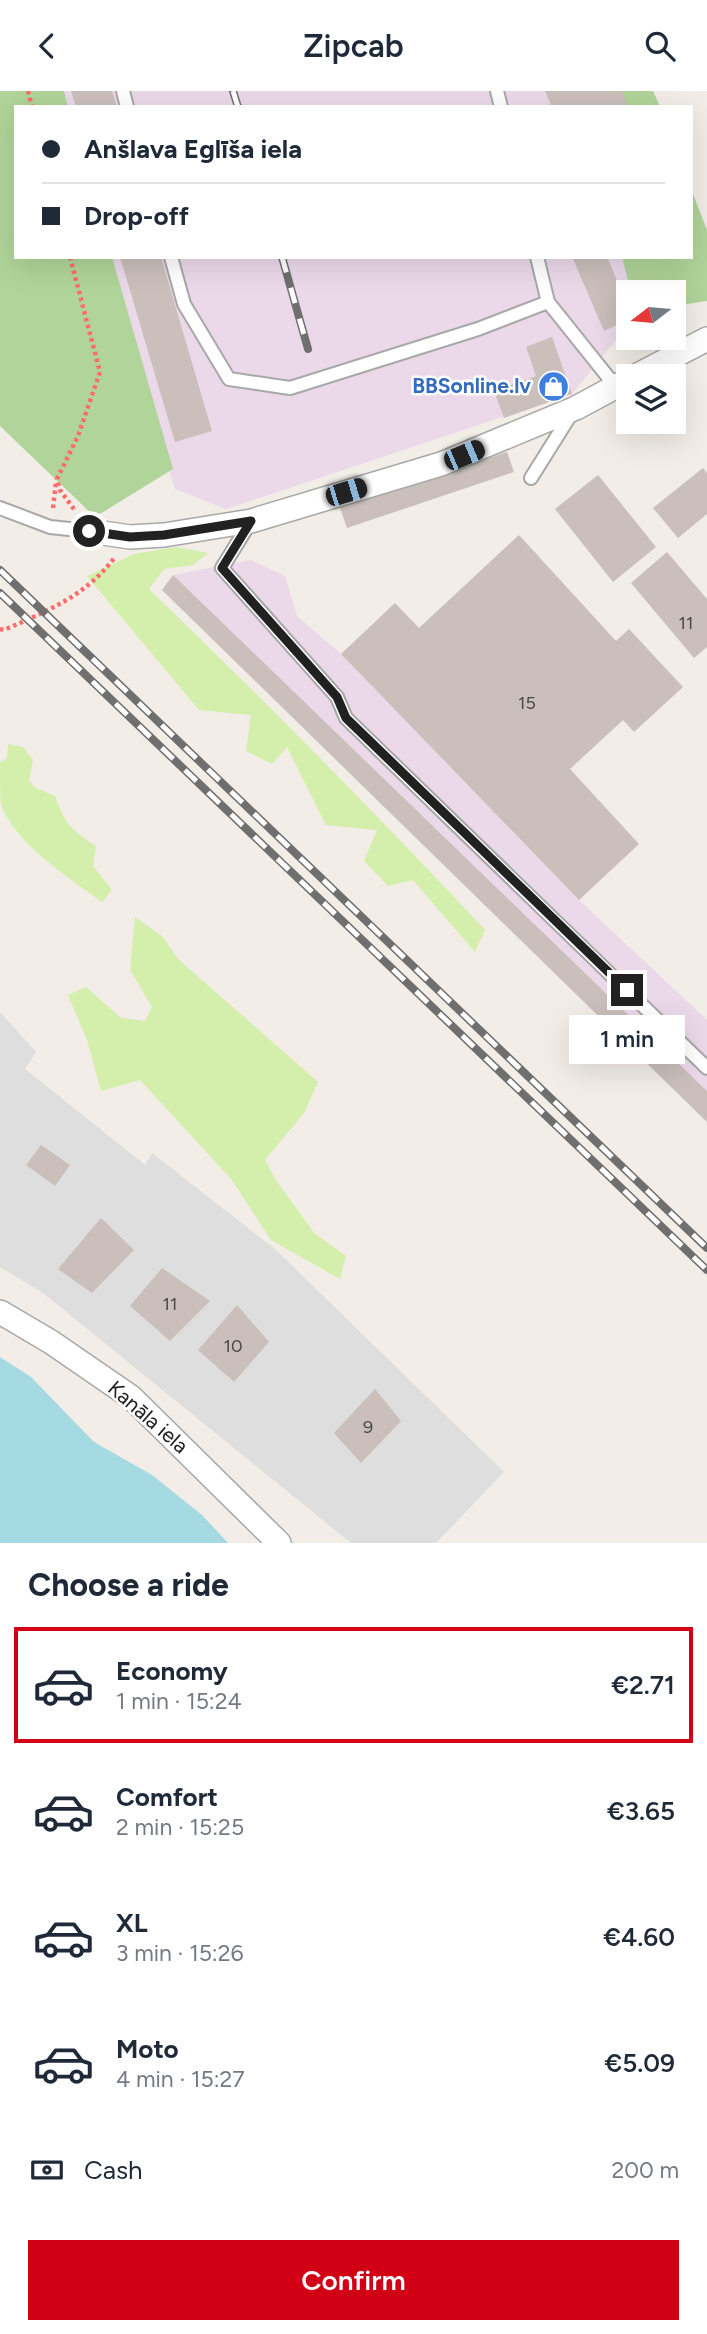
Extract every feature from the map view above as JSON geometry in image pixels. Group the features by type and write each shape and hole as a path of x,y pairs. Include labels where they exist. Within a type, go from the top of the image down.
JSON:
{"street":[{"path":"659,364 707,339"},
{"path":"89,531 130,537 164,535 251,521 442,464 576,408 616,387"},
{"name":"Kanāla iela","path":"0,1312 51,1342 131,1397 279,1543"}],"lane":[{"path":"171,259 184,304 229,379 290,388 478,330 548,302"},
{"path":"537,259 548,302 616,370"},
{"path":"531,478 576,408"},
{"path":"0,508 50,527 89,531"},
{"path":"251,521 222,568 337,697 346,718 707,1068"}],"path":[{"path":"50,527 57,479 78,436 100,372 71,259"},
{"path":"57,479 60,490 89,531"},
{"path":"0,629 4,630 62,604 101,575 130,537"}],"shaded area":[{"path":"58,91 653,91 659,105 62,105"},
{"path":"693,194 707,230 693,256"},
{"path":"108,259 692,259 680,280 616,280 616,340 572,394 226,509 175,489"},
{"path":"251,560 285,576 297,616 341,654 579,900 707,1020 707,1122 162,590 173,575"},
{"path":"0,1012 36,1052 25,1069 145,1165 152,1153 275,1249 504,1472 436,1543 351,1543 43,1293 0,1267"}],"green space":[{"path":"0,91 64,91 68,105 14,105 14,259 113,259 173,469 95,517 0,426"},
{"path":"621,91 653,91 659,105 626,105"},
{"path":"693,194 707,230 707,301 686,304 686,280 628,280 623,259 693,259"},
{"path":"176,547 208,553 193,565 164,569 149,589 319,757 485,930 475,952 413,880 388,886 364,861 377,830 326,825 287,747 272,764 246,751 251,715 199,710 87,576 134,554"},
{"path":"8,744 23,747 33,760 29,780 34,787 55,796 70,825 96,846 93,866 112,890 102,902 31,847 9,820 1,805 0,778 0,762 7,759"},
{"path":"135,917 162,936 178,959 318,1082 304,1113 265,1160 314,1233 346,1256 340,1279 271,1240 232,1180 140,1080 101,1091 87,1040 68,995 86,987 121,1018 145,1021 152,1007 130,970"}],"water":[{"path":"0,1357 31,1377 94,1442 152,1475 202,1515 228,1543 0,1543"}],"building":[{"path":"71,91 112,91 116,105 75,105"},
{"path":"545,91 622,91 628,105 551,105"},
{"path":"121,259 162,259 212,431 175,442"},
{"path":"573,259 608,259 617,280 616,326 604,331"},
{"path":"552,337 572,394 504,418 494,391 536,376 526,347"},
{"path":"507,452 514,472 347,528 340,508"},
{"path":"703,468 707,473 707,514 678,538 653,508"},
{"path":"598,475 656,547 613,582 555,509"},
{"path":"519,535 616,641 629,629 683,687 634,732 623,720 570,769 639,844 579,900 341,654 395,603 419,628"},
{"path":"667,552 707,599 707,647 694,658 631,583"},
{"path":"173,575 707,1091 707,1122 162,590"},
{"path":"41,1145 70,1165 55,1186 26,1165"},
{"path":"101,1218 134,1250 92,1293 58,1269"},
{"path":"162,1268 210,1301 170,1341 130,1306"},
{"path":"237,1305 269,1342 234,1382 198,1350"},
{"path":"375,1389 401,1421 361,1463 334,1433"}],"railway":[{"path":"233,91 237,105"},
{"path":"283,259 308,349"},
{"path":"0,570 707,1248"},
{"path":"0,593 707,1270"}],"place":[{"name":"BBSonline.lv","path":"554,386"}],"route":[{"path":"89,531 130,537 164,535 251,521 222,568 337,697 346,718 627,990"}]}
